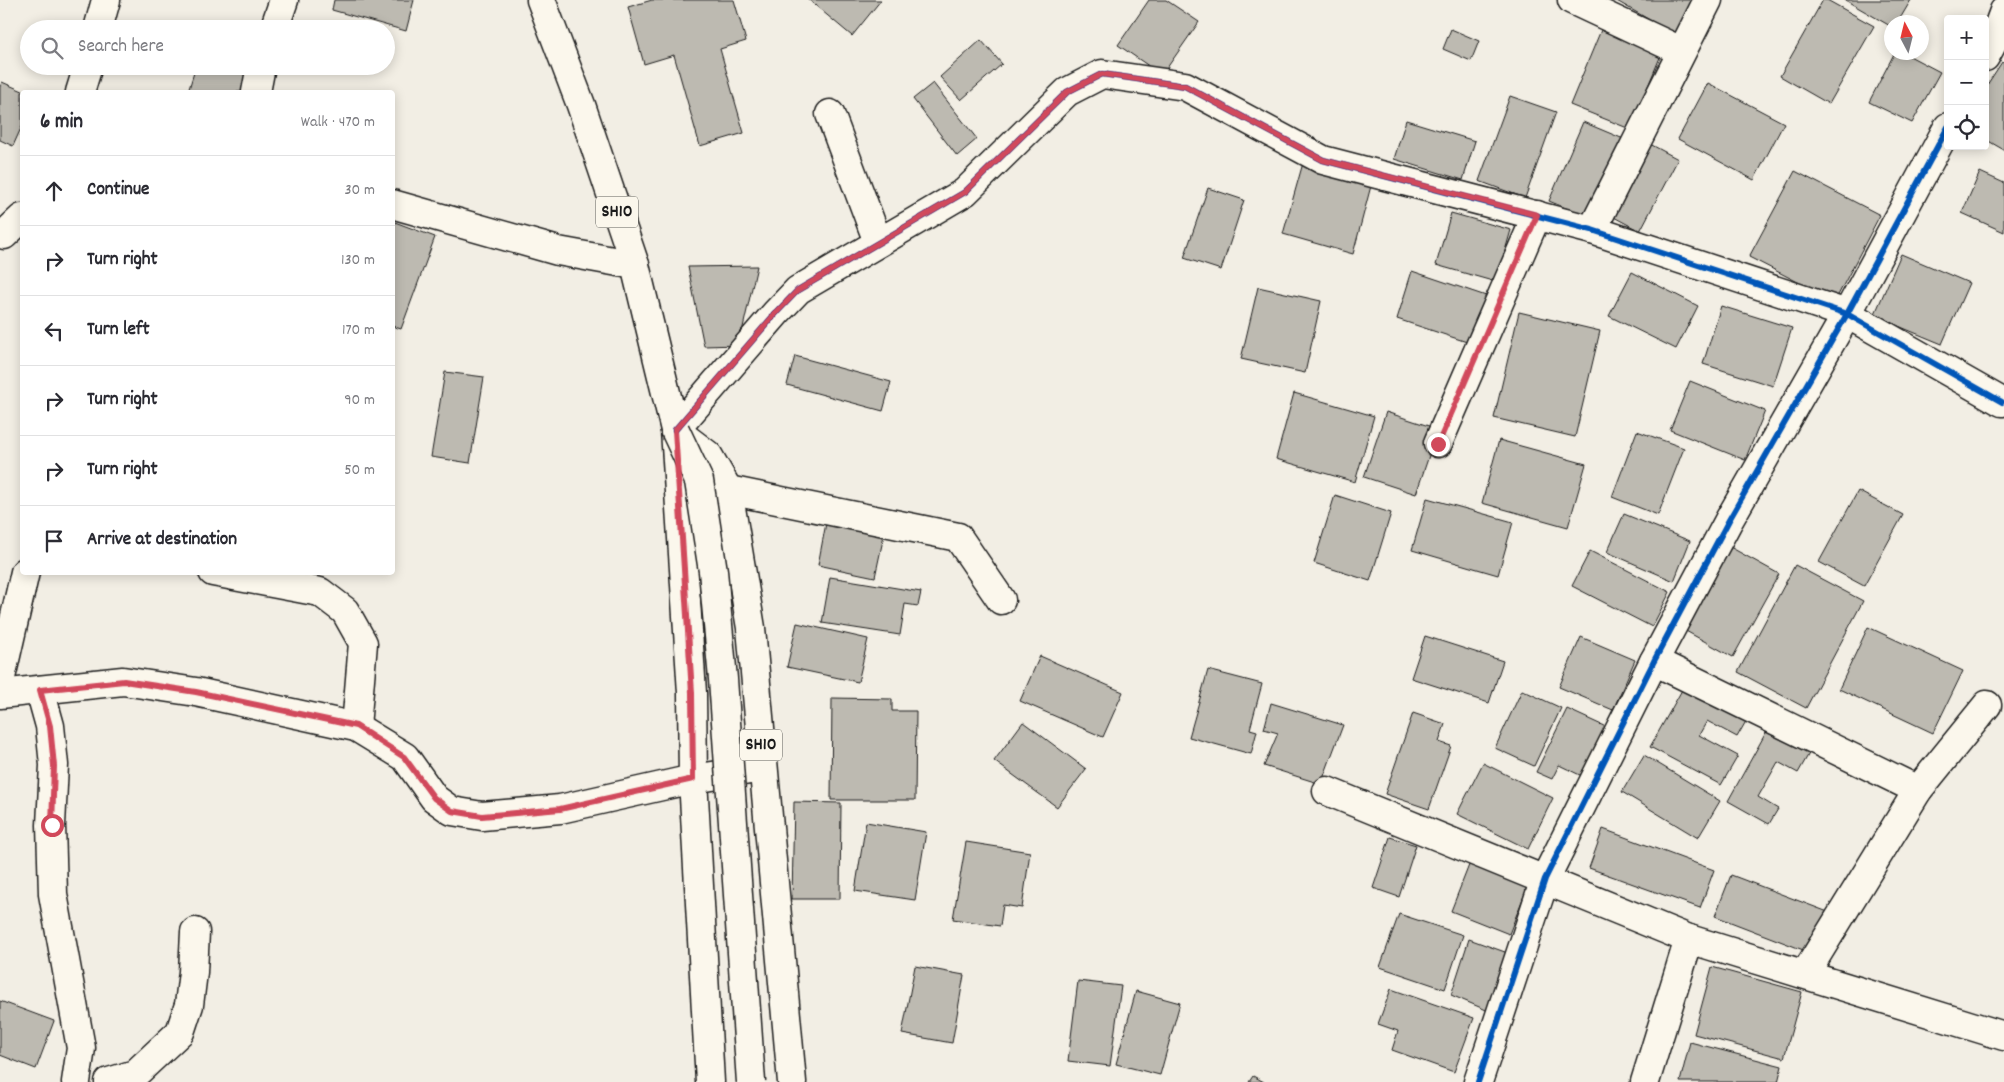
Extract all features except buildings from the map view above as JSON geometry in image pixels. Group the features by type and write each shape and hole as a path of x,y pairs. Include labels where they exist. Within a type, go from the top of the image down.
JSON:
{"street":[{"path":"100,20 106,0"},
{"path":"277,20 284,0"},
{"name":"SH10","path":"541,0 581,105 635,265 675,430 708,455 728,490 751,628 792,1082"},
{"path":"1572,0 1681,51"},
{"path":"1592,230 1708,0"},
{"path":"1994,52 2004,11"},
{"path":"710,1082 693,779 692,693 675,430 798,290 965,192 1067,92 1102,74 1185,86 1323,160 1592,230 1847,314 2002,402"},
{"path":"81,90 85,75"},
{"path":"256,90 259,75"},
{"path":"830,114 878,242"},
{"path":"1478,1082 1544,879 1654,661 1752,477 1847,314 1944,134"},
{"path":"395,205 558,251 635,265"},
{"path":"1438,444 1537,215"},
{"path":"675,430 699,481 713,571 723,679 751,1082"},
{"path":"728,490 958,537 1000,600"},
{"path":"0,682 24,575"},
{"path":"229,575 320,592 344,611 364,644 356,726"},
{"path":"1654,661 1918,790"},
{"path":"0,694 124,681 196,692 356,726 404,757 434,798 452,811 482,816 560,809 693,779 763,768"},
{"path":"40,690 50,726 54,766 52,825 53,894 81,1048 76,1082"},
{"path":"1805,974 1918,790 1987,705"},
{"path":"1327,791 1689,939 2004,1036"},
{"path":"109,1082 135,1074 180,1032 189,1005 194,972 195,932"},
{"path":"1646,1082 1689,939"}],"cycle path":[{"path":"675,430 798,290 965,192 1067,92 1102,74 1185,86 1323,160 1592,230 1847,314 2002,402"},
{"path":"1478,1082 1545,879 1654,661 1729,520 1847,314 1944,134"}],"route":[{"path":"52,825 54,766 50,726 40,690 124,681 196,692 356,726 404,757 434,798 452,811 482,816 560,809 693,779 692,693 675,430 798,290 965,192 1067,92 1102,74 1185,86 1323,160 1537,215 1438,444"}]}
